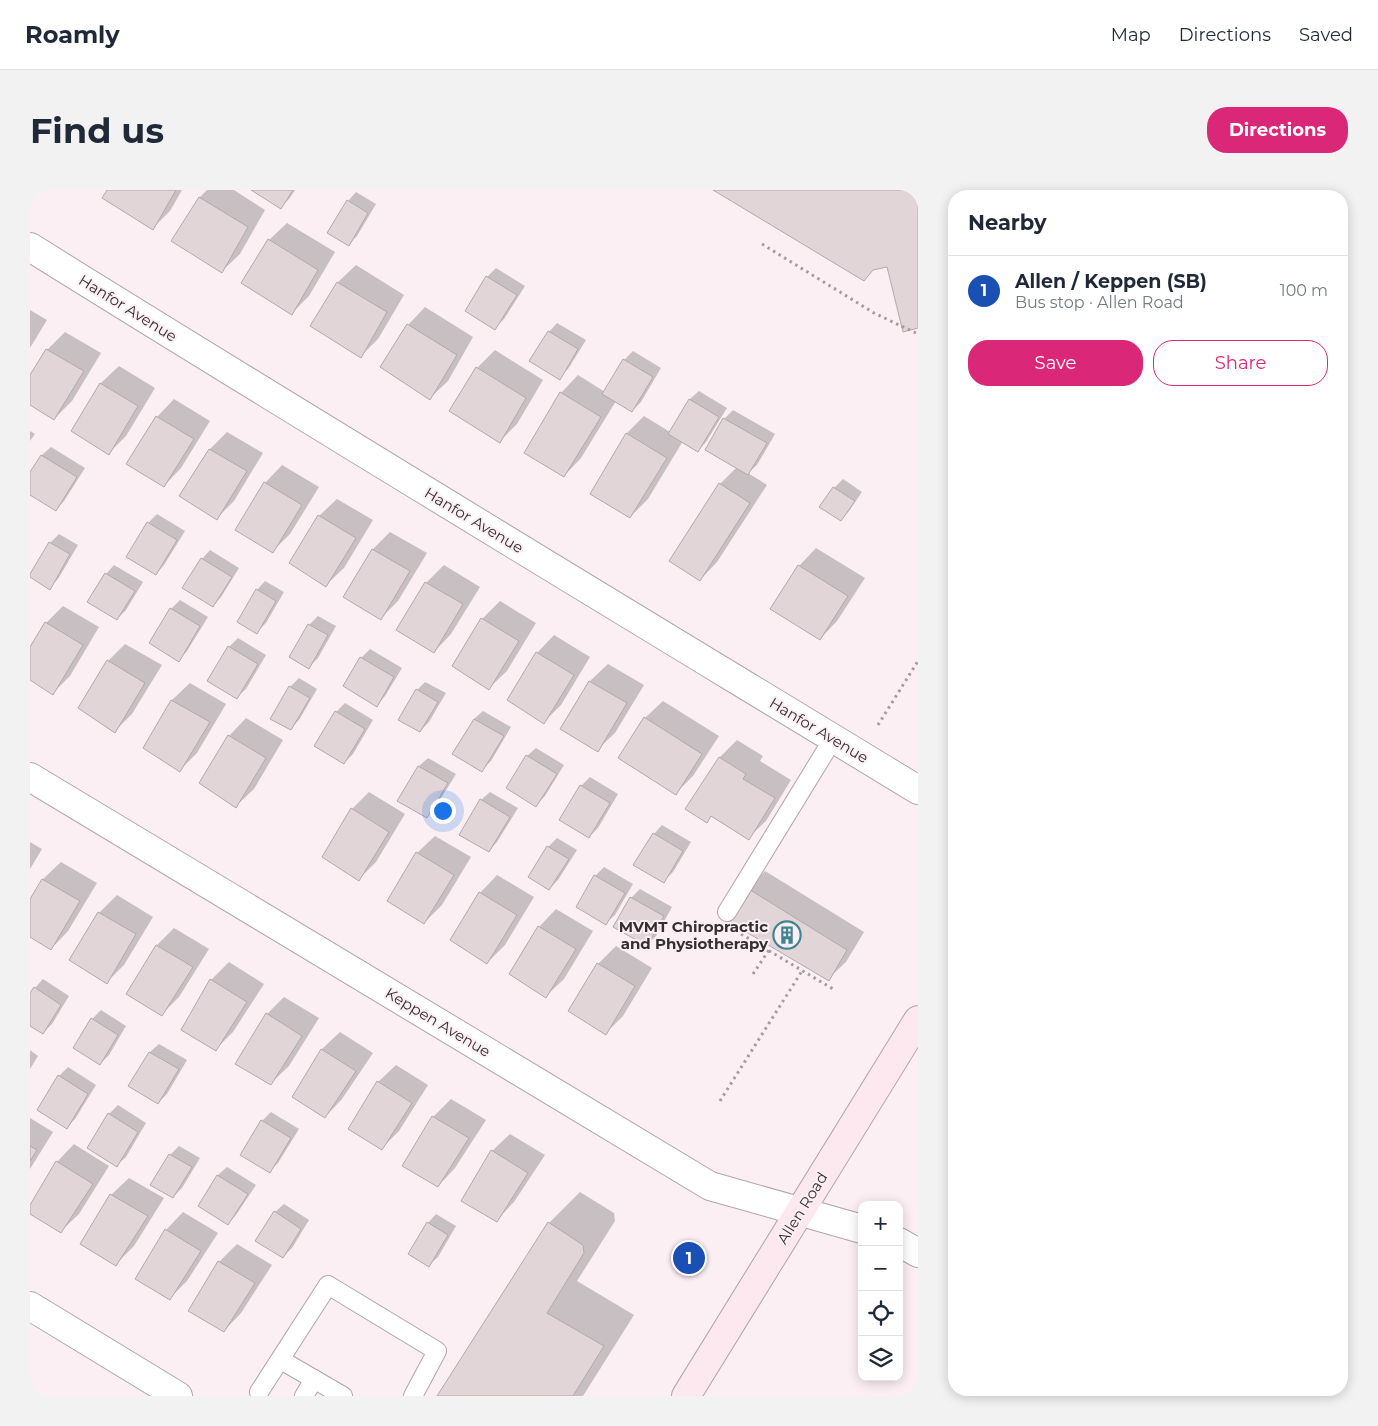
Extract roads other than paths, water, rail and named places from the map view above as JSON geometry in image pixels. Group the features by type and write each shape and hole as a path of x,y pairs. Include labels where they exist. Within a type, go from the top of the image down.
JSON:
{"main road":[{"name":"Allen Road","path":"686,1396 918,1020"}],"street":[{"name":"Hanfor Avenue","path":"30,248 918,790"},
{"name":"Keppen Avenue","path":"30,777 710,1186 858,1228"},
{"path":"903,1244 918,1253"},
{"path":"30,1306 178,1396"}],"lane":[{"path":"727,912 833,739"},
{"path":"259,1392 328,1285 437,1351 413,1396"},
{"path":"280,1360 343,1396"},
{"path":"304,1396 314,1379"}],"place":[{"name":"MVMT Chiropractic and Physiotherapy","path":"787,935"},
{"name":"Allen / Keppen (SB)","path":"689,1258"}]}
